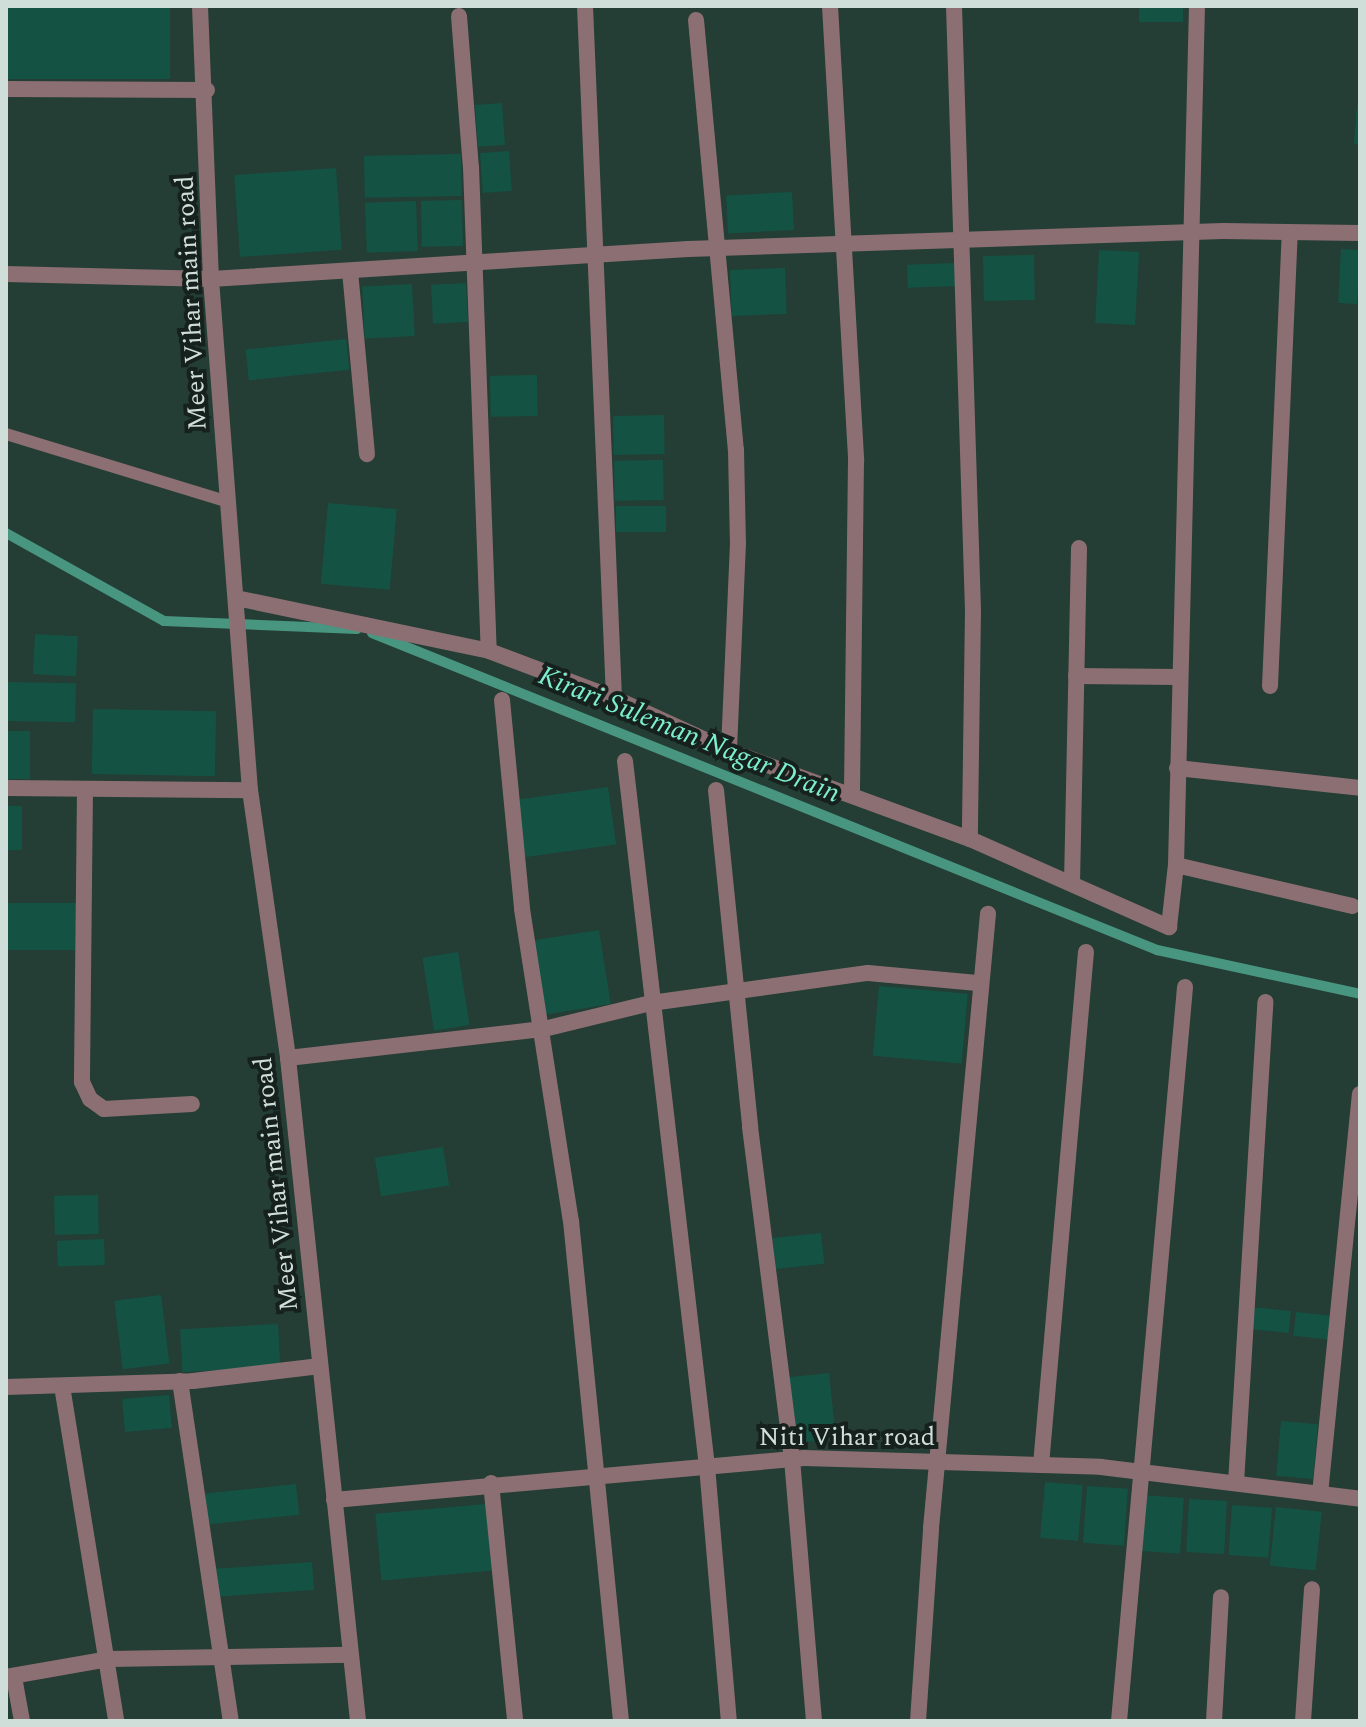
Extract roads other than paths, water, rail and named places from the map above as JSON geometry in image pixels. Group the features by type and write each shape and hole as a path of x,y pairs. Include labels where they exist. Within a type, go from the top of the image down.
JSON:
{"street":[{"name":"Meer Vihar main road","path":"200,6 207,90 211,279 250,790 288,1058 358,1721"},
{"path":"585,6 598,255 614,698"},
{"path":"830,6 856,461 852,794"},
{"path":"954,6 973,610 970,839"},
{"path":"236,603 489,651 614,698 729,751 970,839 1169,927 1176,865 1178,677 1197,6"},
{"path":"459,16 489,651"},
{"path":"696,20 737,497 729,751"},
{"path":"6,89 207,90"},
{"path":"6,274 211,279 715,248 1193,232 1360,233"},
{"path":"1270,686 1290,232"},
{"path":"350,271 367,454"},
{"path":"1072,883 1079,548"},
{"path":"1076,676 1178,677"},
{"path":"502,700 522,909 544,1029 571,1221 592,1475 621,1721"},
{"path":"625,761 707,1466 729,1721"},
{"path":"1177,768 1360,788"},
{"path":"6,788 250,790"},
{"path":"85,789 82,1082 90,1099 104,1109 192,1104"},
{"path":"716,790 735,991 792,1459 814,1721"},
{"path":"1176,865 1352,906"},
{"path":"918,1721 978,983 988,914"},
{"path":"1041,1465 1086,952"},
{"path":"288,1058 544,1029 651,1003 868,973 978,983"},
{"path":"1119,1721 1144,1472 1185,987"},
{"path":"1236,1483 1265,1002"},
{"path":"1320,1494 1360,1094"},
{"path":"6,1387 180,1381 320,1366"},
{"path":"180,1381 231,1721"},
{"path":"62,1386 109,1659 116,1721"},
{"name":"Niti Vihar road","path":"334,1500 491,1483 792,1459 1041,1465 1144,1472 1360,1499"},
{"path":"491,1483 515,1721"},
{"path":"1303,1721 1312,1589"},
{"path":"1214,1721 1221,1597"},
{"path":"22,1721 10,1677 109,1659 350,1655"}],"lane":[{"path":"6,434 228,502"}],"waterway":[{"name":"Kirari Suleman Nagar Drain","path":"6,533 164,621 357,629"},
{"name":"Kirari Suleman Nagar Drain","path":"372,633 1157,950 1360,994"}]}
